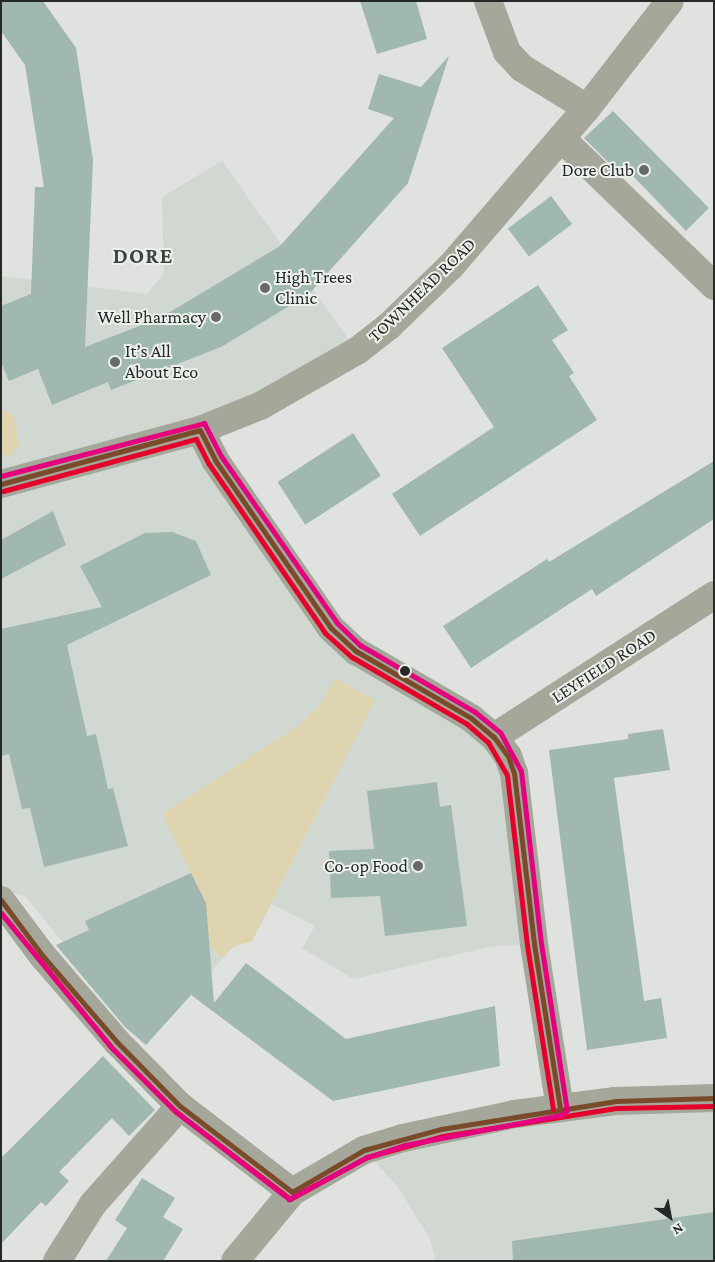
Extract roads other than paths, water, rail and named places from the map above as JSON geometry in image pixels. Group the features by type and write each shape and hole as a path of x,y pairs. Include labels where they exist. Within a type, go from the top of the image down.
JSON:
{"street":[{"path":"488,1 507,52 522,68 587,108"},
{"name":"TOWNHEAD ROAD","path":"1,484 200,430 260,406 336,365 389,326 451,266 587,108 670,1"},
{"path":"561,138 714,286"},
{"path":"200,430 215,460 331,628 356,651 471,718 494,737 514,773 534,944 560,1108"},
{"name":"LEYFIELD ROAD","path":"494,737 714,595"},
{"path":"1,900 109,1035 180,1106 292,1192"},
{"path":"235,1261 292,1192 364,1150 403,1138 560,1108 615,1101 714,1098"},
{"path":"57,1261 93,1204 180,1106"}],"place":[{"name":"Dore Club","path":"644,170"},
{"name":"High Trees Clinic","path":"265,288"},
{"name":"Well Pharmacy","path":"216,317"},
{"name":"It’s All About Eco","path":"115,362"},
{"name":"Co-op Food","path":"418,866"}],"district":[{"name":"DORE","path":"143,256"}]}
